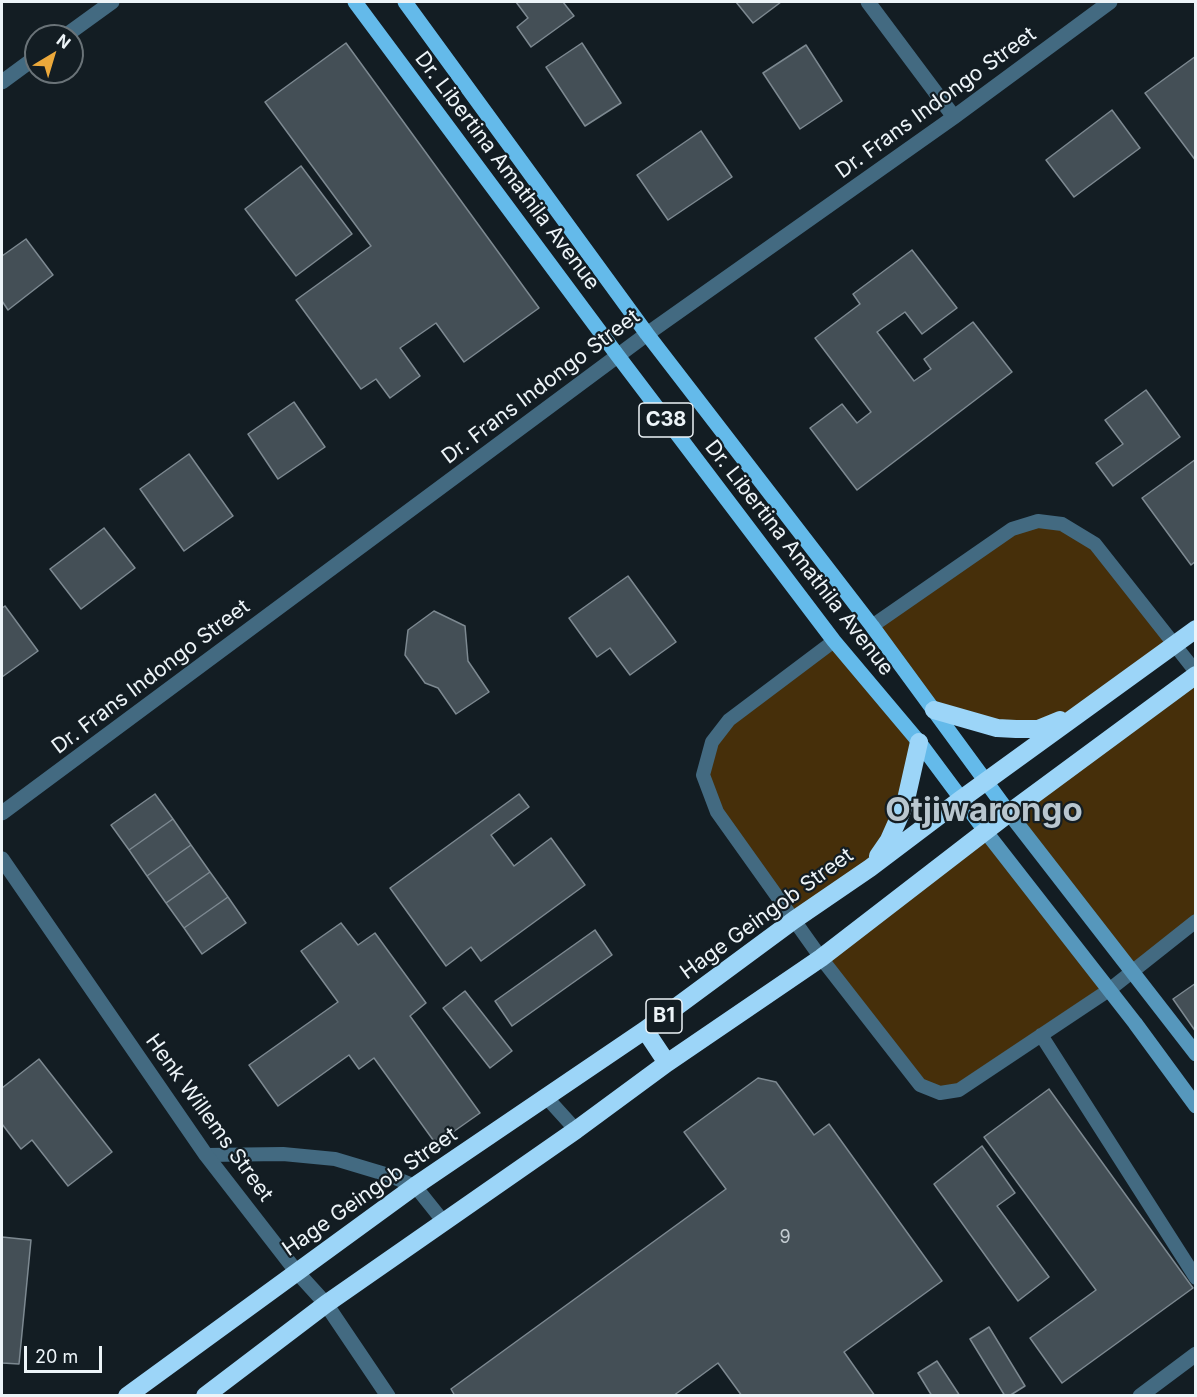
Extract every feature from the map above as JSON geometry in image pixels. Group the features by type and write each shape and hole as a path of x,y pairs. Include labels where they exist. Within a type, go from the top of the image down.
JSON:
{"highway":[{"name":"Hage Geingob Street","path":"127,1395 415,1186 645,1030 1196,629"},
{"name":"B1","path":"205,1395 326,1304 576,1130 667,1063 821,958 1196,673"},
{"path":"934,710 997,728 1016,729 1038,729 1084,712"},
{"path":"870,868 888,840 905,804 919,742"},
{"path":"645,1030 667,1063"}],"main road":[{"name":"Dr. Libertina Amathila Avenue","path":"355,2 618,356 834,641 919,742 986,832"},
{"name":"Dr. Libertina Amathila Avenue","path":"405,2 647,334 872,626 1009,813"}],"street":[{"path":"82,24 112,2"},
{"path":"868,2 954,117"},
{"name":"Dr. Frans Indongo Street","path":"2,813 647,334 954,117 1110,2"},
{"path":"2,82 24,66"},
{"name":"Dr. Libertina Amathila Avenue","path":"1009,813 1196,1054"},
{"name":"Dr. Libertina Amathila Avenue","path":"986,832 1196,1106"},
{"name":"Henk Willems Street","path":"2,860 207,1155 296,1272 326,1304 388,1395"},
{"path":"1140,1395 1196,1354"}],"lane":[{"path":"872,626 1012,529 1038,521 1062,524 1095,544 1196,673"},
{"path":"834,641 729,720 712,742 703,775 717,812 821,958 920,1085 940,1093 959,1090 1133,973 1196,921"},
{"path":"1041,1035 1196,1278"},
{"path":"547,1098 576,1130"},
{"path":"207,1155 282,1154 335,1159 385,1173 415,1186 443,1221"}],"shaded area":[{"path":"1038,521 1095,544 1174,644 1084,712 1038,729 934,710 872,626 1012,529"},
{"path":"834,641 919,742 914,770 870,868 794,920 717,812 703,775 712,742"},
{"path":"1195,675 1195,921 1133,973 1009,813"},
{"path":"986,832 1109,990 959,1090 920,1085 821,958"}],"building":[{"path":"516,2 563,2 574,16 531,47 517,27 528,18"},
{"path":"736,2 781,2 753,23"},
{"path":"346,43 539,308 464,362 436,323 400,348 420,376 390,398 376,379 361,389 296,300 371,246 265,102"},
{"path":"582,43 621,103 585,126 546,67"},
{"path":"806,45 842,101 800,129 763,73"},
{"path":"1196,56 1196,161 1145,93"},
{"path":"1112,110 1140,148 1074,197 1046,160"},
{"path":"701,131 732,177 668,220 637,175"},
{"path":"301,166 352,234 296,276 245,209"},
{"path":"26,239 53,275 8,310 2,301 2,256"},
{"path":"912,250 957,308 922,334 905,312 877,332 914,381 931,369 924,359 973,322 1012,372 857,490 810,428 842,404 857,423 871,412 815,338 860,304 853,294"},
{"path":"1146,390 1180,437 1113,486 1096,463 1123,444 1105,420"},
{"path":"294,402 325,447 278,479 248,434"},
{"path":"189,454 233,516 184,551 140,489"},
{"path":"1196,459 1196,561 1191,565 1142,498"},
{"path":"104,528 135,568 81,609 50,569"},
{"path":"628,576 676,642 630,675 610,648 597,657 569,618"},
{"path":"5,606 38,651 2,677 2,608"},
{"path":"434,611 465,626 468,661 489,692 456,714 438,688 425,683 405,655 408,630"},
{"path":"155,794 173,819 129,850 111,825"},
{"path":"519,794 529,807 491,835 514,866 551,838 585,885 481,961 471,947 446,966 390,888"},
{"path":"173,819 191,845 147,876 129,850"},
{"path":"191,845 210,872 166,903 147,876"},
{"path":"210,872 228,897 184,928 166,903"},
{"path":"228,897 246,923 202,954 184,928"},
{"path":"341,923 358,945 375,933 426,1003 410,1016 480,1113 436,1144 374,1058 359,1069 349,1055 278,1106 249,1065 338,1002 301,951"},
{"path":"595,930 612,955 512,1026 495,1001"},
{"path":"1196,983 1196,1032 1173,999"},
{"path":"465,991 512,1051 490,1068 443,1008"},
{"path":"39,1059 112,1152 68,1186 32,1140 21,1149 2,1124 2,1088"},
{"path":"758,1078 776,1082 814,1135 829,1124 942,1281 844,1352 875,1396 742,1396 718,1363 673,1396 455,1396 451,1389 726,1189 684,1132"},
{"path":"1049,1089 1193,1288 1062,1383 1030,1338 1096,1290 984,1137"},
{"path":"982,1146 1015,1193 997,1206 1049,1277 1018,1301 934,1184"},
{"path":"2,1237 31,1240 19,1364 2,1363"},
{"path":"989,1327 1025,1386 1009,1396 1005,1396 970,1339"},
{"path":"937,1361 960,1396 932,1396 918,1373"}],"district":[{"name":"Otjiwarongo","path":"984,811"}]}
